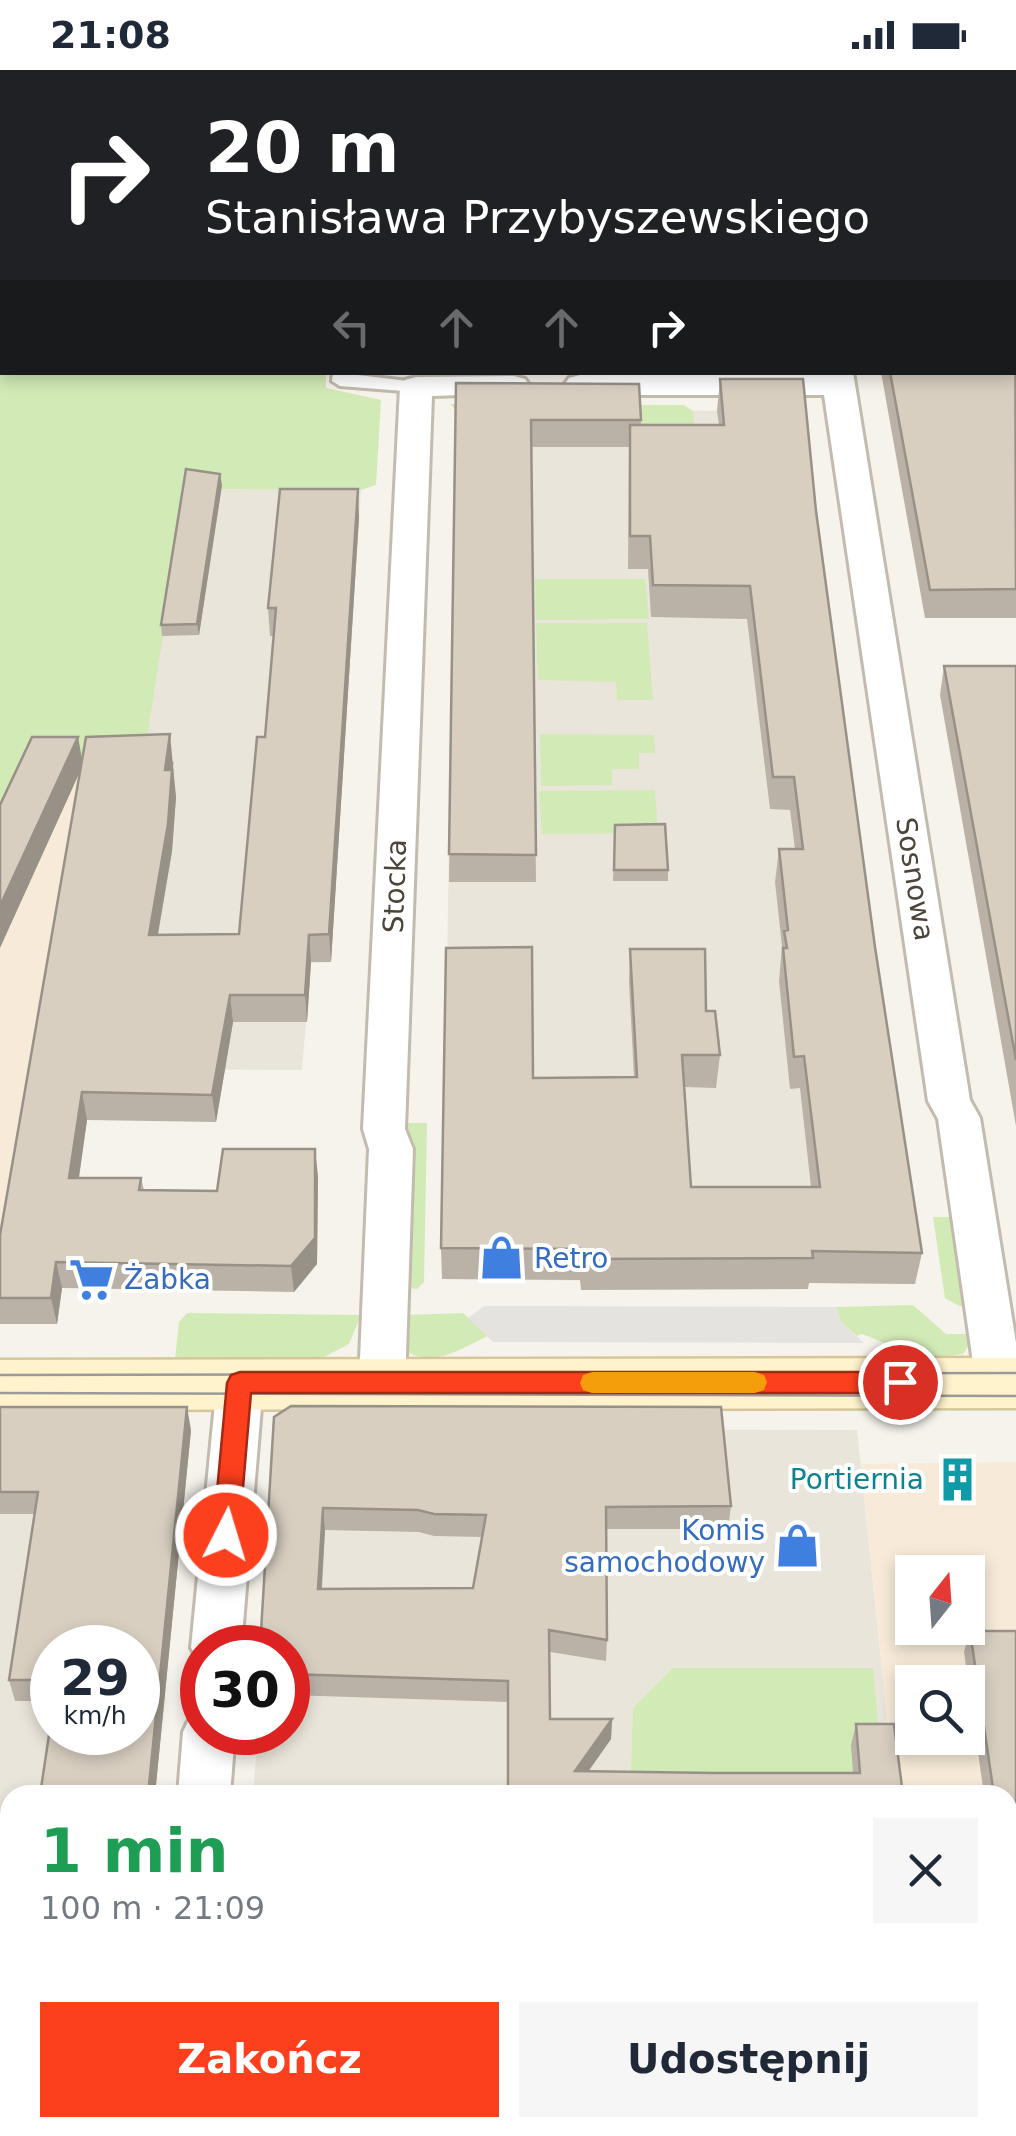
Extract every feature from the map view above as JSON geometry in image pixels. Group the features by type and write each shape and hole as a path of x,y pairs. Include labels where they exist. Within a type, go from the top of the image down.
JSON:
{"street":[{"path":"416,388 838,379"},
{"name":"Sosnowa","path":"838,379 949,1101 959,1118 1008,1382"},
{"name":"Stocka","path":"382,1383 391,1149 384,1129 416,388"},
{"path":"0,1385 1008,1382"},
{"path":"218,1625 240,1383"},
{"path":"205,1785 207,1755"}],"lane":[{"path":"340,375 340,380 416,388"}],"shaded area":[{"path":"456,410 799,411 871,980 915,1284 442,1279"},
{"path":"186,489 361,490 331,962 311,963 302,1070 89,1069"},
{"path":"143,763 89,1069 57,1324 0,1324 0,845 37,765"},
{"path":"484,1306 836,1307 841,1322 864,1343 493,1342 468,1318"},
{"path":"294,1429 857,1430 894,1785 254,1785 256,1755 310,1755 310,1625 290,1625"},
{"path":"0,1430 179,1430 160,1719 160,1625 30,1625 30,1755 158,1755 156,1785 0,1785"},
{"path":"1016,1462 1016,1785 894,1785 861,1464"}],"green space":[{"path":"0,375 326,375 326,388 381,400 376,485 361,490 186,489 143,763 37,766 0,845"},
{"path":"450,404 684,405 693,411 695,436 456,410"},
{"path":"535,579 645,579 649,619 536,620"},
{"path":"536,623 647,623 653,700 617,700 616,682 538,680"},
{"path":"540,734 654,735 655,753 639,753 639,769 612,769 612,785 541,786"},
{"path":"655,790 658,833 542,834 539,791"},
{"path":"407,1123 427,1123 424,1282 417,1289 400,1287"},
{"path":"933,1217 955,1217 968,1306 945,1298"},
{"path":"913,1305 946,1334 967,1334 968,1346 963,1354 930,1358 862,1334 857,1336 841,1322 836,1307"},
{"path":"187,1313 361,1315 349,1344 324,1357 175,1360 179,1322"},
{"path":"463,1313 488,1336 439,1357 409,1353 407,1315"},
{"path":"673,1668 873,1668 884,1785 631,1776 633,1708"}],"building":[{"path":"891,375 1015,375 1016,589 930,590"},
{"path":"720,379 803,379 816,511 875,947 922,1253 812,1251 813,1258 583,1259 581,1249 441,1248 446,948 532,947 533,1078 637,1077 630,949 705,949 706,1011 715,1011 720,1055 682,1055 691,1187 820,1187 804,1056 794,1057 783,948 787,948 784,931 788,930 779,849 803,849 794,777 773,777 750,586 653,585 650,536 630,536 630,425 724,425"},
{"path":"456,383 639,384 641,420 531,420 536,855 449,854"},
{"path":"186,469 220,474 197,624 161,625"},
{"path":"280,489 358,489 329,934 309,935 305,995 230,995 212,1095 82,1092 69,1178 141,1178 139,1190 217,1191 223,1149 315,1149 315,1238 291,1266 56,1262 51,1298 0,1298 0,1235 86,737 170,734 165,770 172,770 168,824 149,935 239,934 257,737 265,737 276,608 268,608"},
{"path":"944,666 1016,666 1016,1060"},
{"path":"32,737 78,737 0,906 0,805"},
{"path":"665,824 668,870 614,870 615,825"},
{"path":"291,1406 721,1407 731,1506 606,1507 607,1640 549,1630 550,1719 612,1719 575,1771 860,1773 856,1724 894,1724 902,1785 508,1785 508,1681 310,1675 310,1625 261,1625 274,1417","holes":["323,1508 486,1515 473,1588 318,1589"]},
{"path":"0,1407 187,1407 160,1676 160,1625 30,1625 30,1680 9,1680 38,1492 0,1492"},
{"path":"985,1631 1016,1631 1016,1785 993,1785 985,1734 985,1665 975,1665 972,1645 985,1645"},
{"path":"46,1755 152,1755 149,1785 42,1785"}],"tram line":[{"path":"0,1375 1016,1373"},
{"path":"0,1393 1016,1396"}],"slow traffic":[{"path":"592,1383 755,1382"}],"place":[{"name":"Retro","path":"501,1258"},
{"name":"Żabka","path":"91,1279"},
{"name":"Portiernia","path":"957,1479"},
{"name":"Komis samochodowy","path":"798,1546"}],"route":[{"path":"226,1535 240,1383 900,1382"}]}
